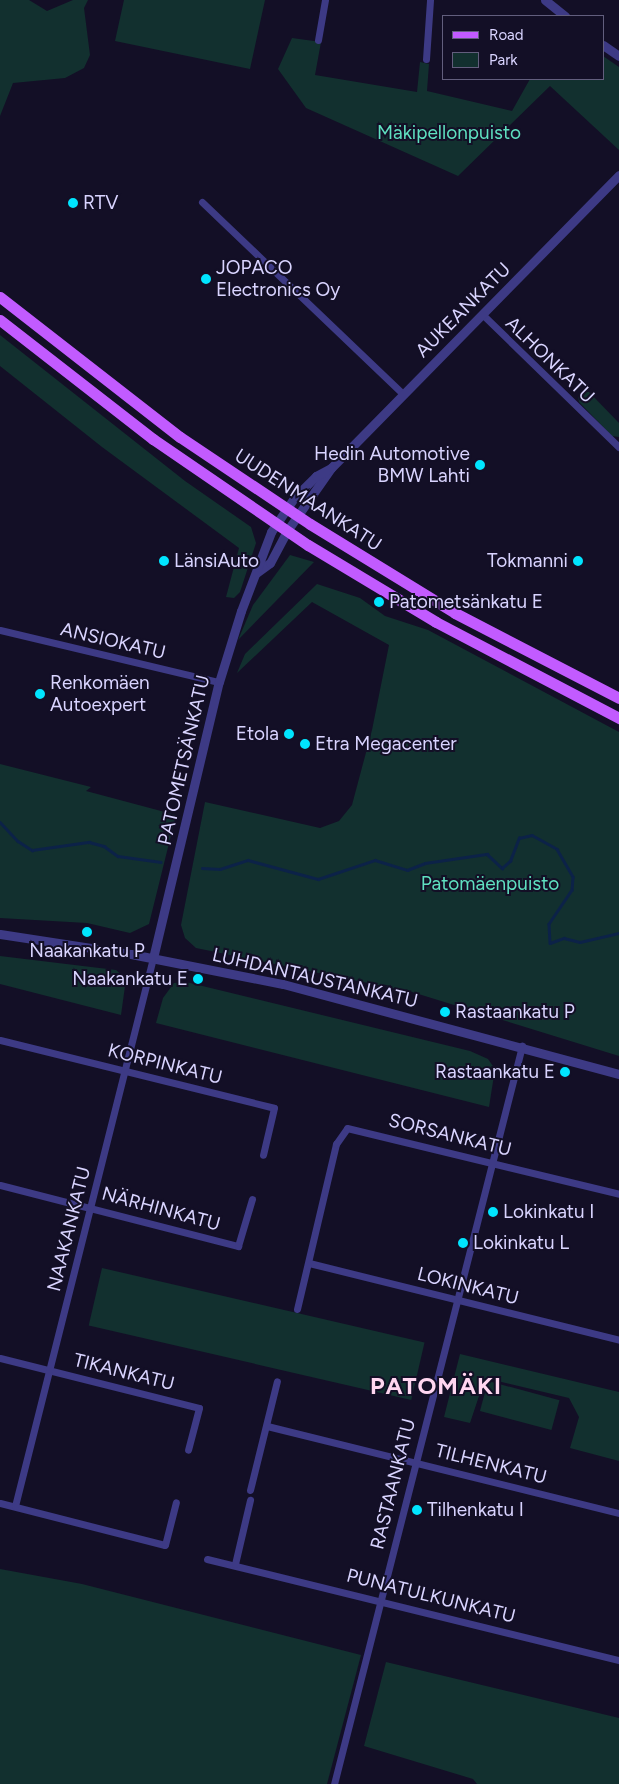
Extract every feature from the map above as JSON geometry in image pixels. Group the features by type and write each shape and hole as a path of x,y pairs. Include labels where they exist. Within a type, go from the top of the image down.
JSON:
{"main road":[{"name":"UUDENMAANKATU","path":"0,297 112,386 286,509 456,612 619,698"},
{"name":"UUDENMAANKATU","path":"0,320 110,408 276,524 436,622 619,718"}],"street":[{"path":"318,40 325,0"},
{"path":"426,59 430,0"},
{"path":"545,0 564,15"},
{"path":"604,46 619,56"},
{"name":"AUKEANKATU","path":"287,531 331,468 619,175"},
{"path":"202,202 403,394"},
{"name":"ALHONKATU","path":"482,314 619,447"},
{"name":"AUKEANKATU","path":"286,509 316,476 331,468"},
{"name":"PATOMETSÄNKATU","path":"153,958 219,682 256,573 276,524 286,509"},
{"name":"PATOMETSÄNKATU","path":"256,573 270,562 287,531"},
{"name":"ANSIOKATU","path":"0,630 219,682"},
{"name":"LUHDANTAUSTANKATU","path":"0,934 153,958 283,984 522,1046 619,1074"},
{"name":"NAAKANKATU","path":"15,1506 51,1371 153,958"},
{"name":"KORPINKATU","path":"0,1040 274,1108 263,1155"},
{"name":"RASTAANKATU","path":"334,1784 490,1162 522,1046"},
{"name":"SORSANKATU","path":"309,1263 325,1200 336,1144 347,1128 619,1194"},
{"name":"NÄRHINKATU","path":"0,1185 238,1246 252,1199"},
{"path":"298,1309 309,1263"},
{"name":"LOKINKATU","path":"309,1263 619,1340"},
{"name":"TIKANKATU","path":"0,1358 199,1408 188,1450"},
{"path":"250,1490 277,1381"},
{"name":"TILHENKATU","path":"267,1426 416,1461 619,1513"},
{"path":"235,1564 250,1500"},
{"path":"0,1503 165,1545 176,1502"},
{"name":"PUNATULKUNKATU","path":"207,1558 619,1660"}],"green space":[{"path":"0,0 29,0 47,11 73,0 88,0 84,8 90,55 84,68 65,78 13,83 0,116"},
{"path":"124,0 265,0 250,69 115,41"},
{"name":"Mäkipellonpuisto","path":"292,38 321,42 315,75 417,92 420,62 429,64 427,91 512,111 529,80 604,80 604,57 619,67 619,150 550,86 458,176 306,108 278,69"},
{"path":"0,335 185,481 251,527 256,543 240,592 234,598 226,597 239,548 102,447 0,366"},
{"path":"584,392 589,392 619,423 619,437 612,436 579,402 578,397"},
{"path":"290,555 314,562 238,640 253,605"},
{"name":"Patomäenpuisto","path":"317,584 360,598 385,616 428,630 619,732 619,1056 412,992 196,948 185,938 181,925 205,802 320,828 339,821 352,805 372,730 389,645 312,602 237,673 245,654"},
{"path":"0,764 91,787 86,791 176,815 149,924 130,933 87,923 0,918"},
{"path":"0,956 116,970 126,979 121,1015 0,984"},
{"path":"186,982 470,1051 488,1059 495,1069 489,1107 156,1023 163,998 174,983"},
{"path":"102,1268 425,1342 411,1400 89,1325"},
{"path":"460,1354 619,1392 619,1461 570,1448 579,1417 569,1398 485,1378 470,1423 444,1417"},
{"path":"488,1381 559,1400 551,1430 480,1411"},
{"path":"0,1569 82,1584 361,1655 327,1784 0,1784"},
{"path":"386,1662 619,1718 619,1784 477,1784 473,1779 364,1746"}],"waterway":[{"path":"0,822 18,841 32,850 89,842 104,846 118,856 161,862"},
{"path":"202,868 220,869 248,860 318,879 375,860 407,870 425,863 487,854 502,868 510,861 519,838 532,835 557,849 573,877 572,890 549,924 550,943 564,938 580,942 619,933"}],"place":[{"name":"RTV","path":"73,203"},
{"name":"JOPACO Electronics Oy","path":"206,279"},
{"name":"Hedin Automotive BMW Lahti","path":"480,465"},
{"name":"LänsiAuto","path":"164,561"},
{"name":"Tokmanni","path":"578,561"},
{"name":"Patometsänkatu E","path":"379,602"},
{"name":"Renkomäen Autoexpert","path":"40,694"},
{"name":"Etola","path":"289,734"},
{"name":"Etra Megacenter","path":"305,744"},
{"name":"Naakankatu P","path":"87,932"},
{"name":"Naakankatu E","path":"198,979"},
{"name":"Rastaankatu P","path":"445,1012"},
{"name":"Rastaankatu E","path":"565,1072"},
{"name":"Lokinkatu I","path":"493,1212"},
{"name":"Lokinkatu L","path":"463,1243"},
{"name":"Tilhenkatu I","path":"417,1510"}],"district":[{"name":"PATOMÄKI","path":"436,1386"}]}
